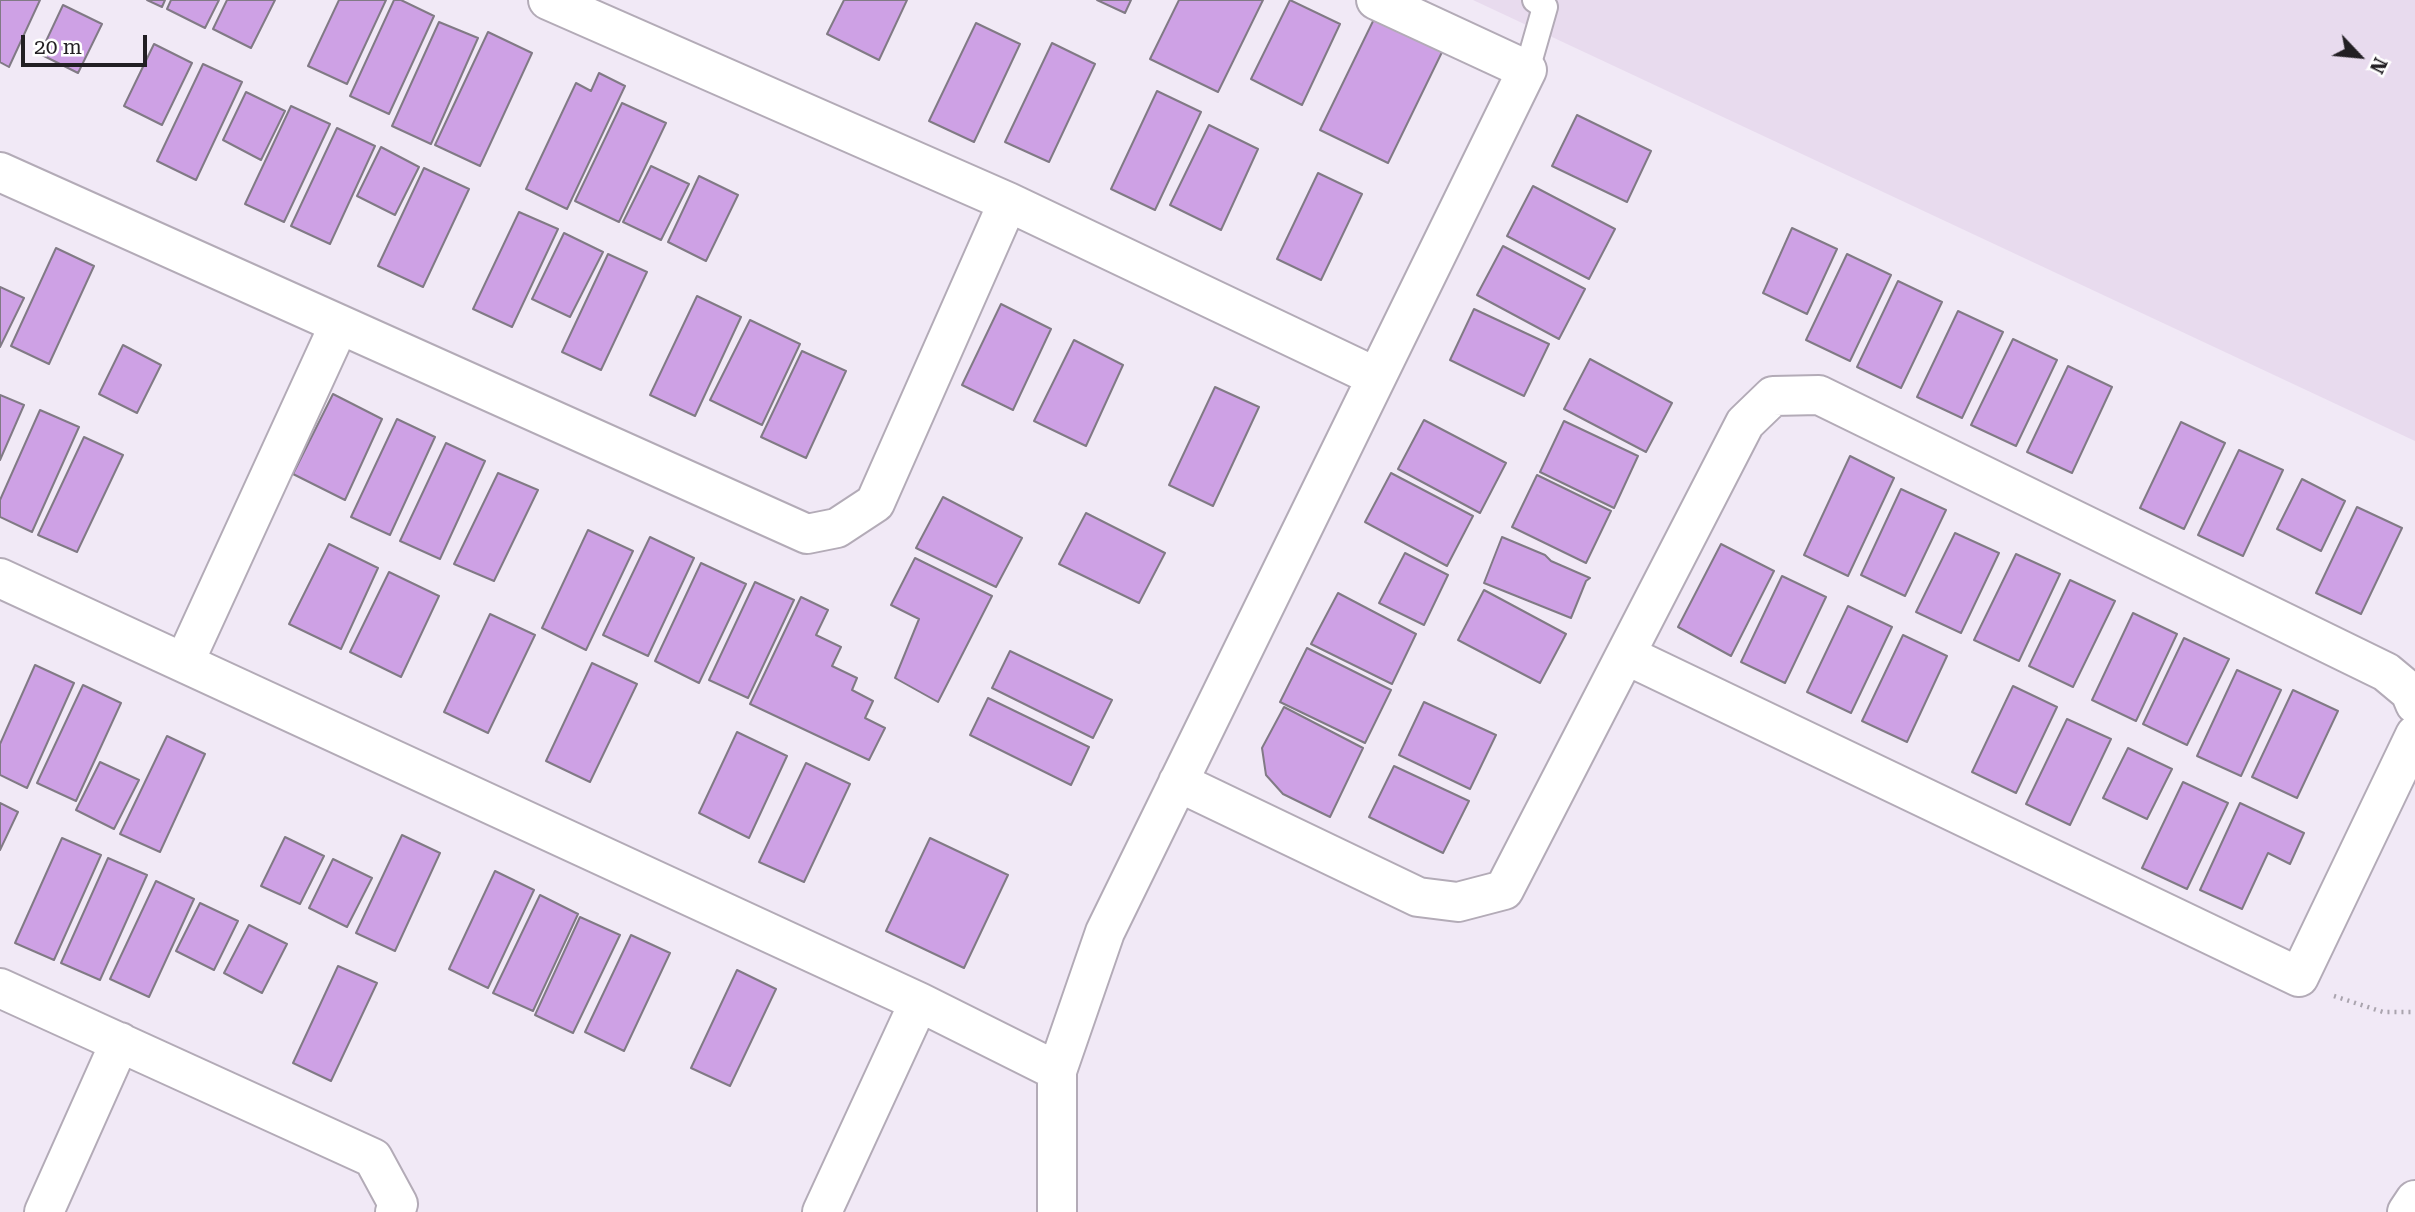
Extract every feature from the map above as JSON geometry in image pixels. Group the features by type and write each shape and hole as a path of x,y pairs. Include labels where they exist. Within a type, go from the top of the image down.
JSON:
{"street":[{"path":"548,0 1008,202 1376,377"},
{"path":"1057,1212 1057,1071 1105,932 1528,70 1376,0"},
{"path":"0,172 807,534 837,528 875,503 1008,202"},
{"path":"184,663 339,325"},
{"path":"1178,782 1418,897 1458,902 1504,890 1745,423 1773,396 1819,395 2386,672 2410,692 2415,704"},
{"path":"0,578 919,1002 1057,1071"},
{"path":"1626,654 2299,977 2415,735"},
{"path":"0,988 373,1158 398,1204 395,1212"},
{"path":"822,1212 919,1002"},
{"path":"44,1212 120,1042"},
{"path":"2407,1212 2415,1200"}],"lane":[{"path":"1528,70 1545,7 1535,0"}],"path":[{"path":"2299,977 2329,995 2383,1012 2415,1012"}],"shaded area":[{"path":"1473,0 2415,0 2415,441"}],"building":[{"path":"0,0 40,0 9,67 0,62"},
{"path":"147,0 165,0 162,7"},
{"path":"171,0 219,0 205,28 167,9"},
{"path":"227,0 275,0 251,48 213,29"},
{"path":"339,0 386,0 347,84 308,66"},
{"path":"394,0 401,0 434,16 389,114 350,96"},
{"path":"844,0 907,0 879,60 827,34"},
{"path":"1097,0 1131,0 1125,13"},
{"path":"1179,0 1263,0 1218,92 1150,59"},
{"path":"1290,0 1340,24 1302,105 1251,79"},
{"path":"63,5 102,24 78,73 40,54"},
{"path":"1376,15 1444,48 1388,163 1320,130"},
{"path":"439,22 478,38 431,144 392,126"},
{"path":"976,23 1020,44 974,142 929,121"},
{"path":"488,32 532,53 480,166 435,145"},
{"path":"1052,43 1095,64 1049,162 1005,142"},
{"path":"154,44 192,63 162,125 124,106"},
{"path":"203,64 242,82 196,180 157,161"},
{"path":"599,73 625,86 567,209 526,189 576,83 591,91"},
{"path":"1157,91 1201,112 1155,210 1111,189"},
{"path":"246,92 285,111 261,160 223,140"},
{"path":"622,103 666,123 619,222 575,201"},
{"path":"291,106 330,124 284,222 245,204"},
{"path":"1577,115 1651,151 1627,202 1552,166"},
{"path":"1209,125 1258,149 1221,230 1170,205"},
{"path":"337,128 375,146 330,244 291,226"},
{"path":"381,147 419,167 395,215 357,196"},
{"path":"651,166 689,184 661,240 623,222"},
{"path":"424,168 469,189 423,287 378,266"},
{"path":"1318,173 1362,194 1321,280 1277,259"},
{"path":"699,176 738,195 706,261 668,242"},
{"path":"1533,186 1615,229 1589,279 1507,236"},
{"path":"519,212 558,229 512,327 473,309"},
{"path":"1792,228 1837,249 1807,314 1763,293"},
{"path":"564,233 603,252 570,317 532,299"},
{"path":"1503,246 1585,289 1559,339 1477,295"},
{"path":"56,248 94,266 49,364 11,346"},
{"path":"608,254 647,272 601,370 562,352"},
{"path":"1847,254 1891,275 1850,361 1806,340"},
{"path":"1898,281 1942,302 1901,388 1857,367"},
{"path":"0,287 24,298 0,347"},
{"path":"697,296 741,317 695,416 650,395"},
{"path":"1001,304 1051,329 1013,410 962,385"},
{"path":"1474,309 1549,344 1524,396 1450,360"},
{"path":"1958,311 2003,332 1962,418 1917,397"},
{"path":"750,320 800,344 762,425 710,400"},
{"path":"2013,339 2057,360 2016,446 1971,425"},
{"path":"1074,340 1123,365 1086,446 1034,421"},
{"path":"123,345 161,365 137,413 99,394"},
{"path":"802,351 846,371 806,458 761,437"},
{"path":"1590,359 1672,403 1646,452 1564,409"},
{"path":"2068,366 2112,387 2072,473 2027,452"},
{"path":"1215,387 1259,407 1213,506 1169,485"},
{"path":"333,394 382,419 345,500 293,474"},
{"path":"0,395 24,405 0,460"},
{"path":"40,410 79,427 32,532 0,517 0,500"},
{"path":"397,419 435,437 390,535 351,517"},
{"path":"1424,420 1506,463 1480,513 1398,469"},
{"path":"1564,421 1638,456 1614,508 1540,472"},
{"path":"2181,422 2225,443 2184,529 2140,508"},
{"path":"84,437 123,455 77,552 38,535"},
{"path":"446,443 485,461 440,559 400,541"},
{"path":"2239,450 2283,470 2243,556 2198,535"},
{"path":"1850,456 1894,478 1848,576 1804,555"},
{"path":"498,473 538,490 494,581 454,564"},
{"path":"1391,473 1473,516 1447,566 1365,522"},
{"path":"1537,475 1611,511 1586,563 1512,527"},
{"path":"2302,479 2345,501 2321,551 2277,529"},
{"path":"1901,489 1946,510 1905,596 1861,575"},
{"path":"943,497 1022,538 996,587 916,548"},
{"path":"2357,507 2402,528 2361,614 2316,593"},
{"path":"1086,513 1165,553 1139,603 1059,564"},
{"path":"588,530 633,551 586,650 542,628"},
{"path":"1955,533 1999,553 1961,633 1916,612"},
{"path":"650,537 694,558 648,656 603,635"},
{"path":"1502,537 1590,578 1586,581 1571,618 1484,583"},
{"path":"329,544 378,568 341,649 289,624"},
{"path":"1721,544 1774,571 1731,656 1678,627"},
{"path":"1405,553 1448,575 1424,625 1379,603"},
{"path":"2016,554 2060,574 2019,661 1974,640"},
{"path":"915,558 992,596 938,702 895,678 919,619 891,605"},
{"path":"701,563 746,584 699,683 655,661"},
{"path":"389,572 439,596 401,677 350,652"},
{"path":"1782,576 1826,597 1785,683 1741,662"},
{"path":"2070,580 2115,601 2073,687 2029,666"},
{"path":"755,582 794,600 748,698 709,680"},
{"path":"1484,590 1566,634 1540,683 1458,640"},
{"path":"1338,593 1416,634 1392,684 1311,644"},
{"path":"801,597 828,610 816,635 841,647 832,666 857,678 852,690 873,701 865,718 885,728 869,760 750,704"},
{"path":"1848,606 1892,627 1851,713 1807,692"},
{"path":"2133,613 2177,634 2136,721 2092,700"},
{"path":"490,614 535,635 488,733 444,712"},
{"path":"1903,635 1947,656 1907,742 1862,721"},
{"path":"2184,638 2229,659 2187,745 2143,724"},
{"path":"1307,648 1391,690 1365,743 1280,702"},
{"path":"1010,651 1112,700 1093,738 992,688"},
{"path":"592,663 637,684 590,782 546,761"},
{"path":"35,665 74,683 27,788 0,775 0,744"},
{"path":"2237,670 2281,690 2241,776 2197,756"},
{"path":"83,685 121,703 76,801 37,783"},
{"path":"2013,686 2057,707 2016,793 1972,772"},
{"path":"2293,690 2338,711 2297,798 2252,777"},
{"path":"988,698 1089,747 1071,785 970,735"},
{"path":"1424,702 1496,735 1470,789 1399,755"},
{"path":"1284,707 1363,748 1330,817 1283,794 1266,775 1262,748"},
{"path":"2067,719 2111,739 2070,825 2026,804"},
{"path":"737,732 787,756 749,838 699,813"},
{"path":"167,736 205,754 160,852 120,834"},
{"path":"2128,748 2172,769 2147,819 2103,798"},
{"path":"100,762 139,780 114,829 76,810"},
{"path":"806,763 850,784 804,882 759,862"},
{"path":"1394,766 1469,801 1443,853 1369,817"},
{"path":"2183,782 2228,803 2187,889 2142,868"},
{"path":"0,803 18,812 0,850"},
{"path":"2240,803 2304,833 2290,864 2268,853 2242,909 2200,890"},
{"path":"402,835 440,853 395,951 356,933"},
{"path":"285,837 324,856 300,904 261,886"},
{"path":"62,838 101,855 54,960 15,943"},
{"path":"930,838 1008,875 964,968 886,931"},
{"path":"108,858 147,875 100,980 61,963"},
{"path":"333,859 372,878 347,927 309,908"},
{"path":"495,871 534,890 488,988 449,969"},
{"path":"156,881 194,899 149,997 110,979"},
{"path":"540,895 578,914 533,1011 493,993"},
{"path":"200,903 238,921 214,970 176,951"},
{"path":"580,917 620,935 573,1033 535,1015"},
{"path":"249,925 287,944 262,993 224,973"},
{"path":"631,935 670,953 624,1051 585,1032"},
{"path":"338,966 377,983 331,1081 293,1063"},
{"path":"737,970 776,989 730,1086 691,1068"}]}
